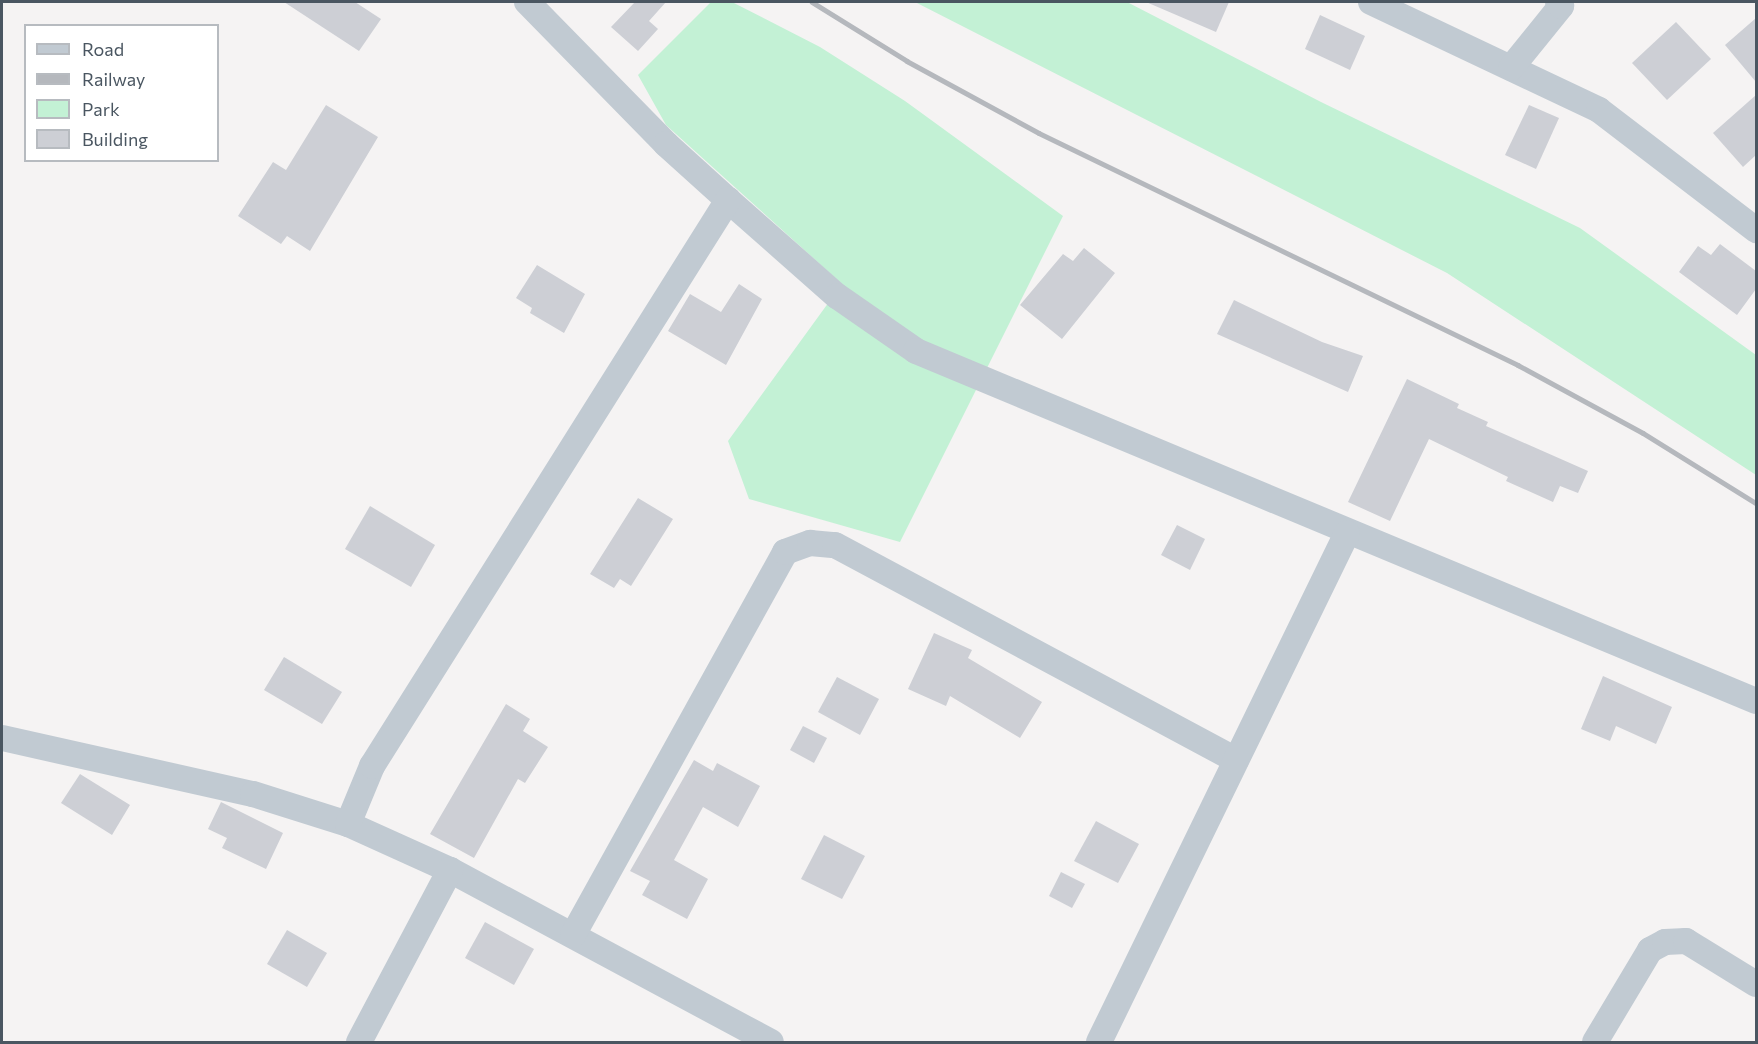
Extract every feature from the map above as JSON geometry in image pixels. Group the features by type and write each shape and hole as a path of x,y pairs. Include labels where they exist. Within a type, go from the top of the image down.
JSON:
{"street":[{"path":"527,2 666,144 728,200 837,296 916,351 1756,701"},
{"path":"1371,2 1599,110 1756,230"},
{"path":"1511,68 1561,6 1558,2"},
{"path":"348,824 372,766 728,200"},
{"path":"1099,1042 1347,532"},
{"path":"573,935 785,552 810,543 835,545 1236,760"},
{"path":"2,738 253,794 348,824 450,870 771,1042"},
{"path":"359,1042 450,870"},
{"path":"1595,1042 1650,950 1665,942 1686,941 1756,984"}],"green space":[{"path":"711,2 732,2 820,47 905,101 1063,216 900,542 749,499 728,441 842,284 666,125 638,75"},
{"path":"915,2 1127,2 1321,102 1580,228 1756,355 1756,475 1447,273"}],"building":[{"path":"284,2 355,2 381,19 359,51"},
{"path":"635,2 666,2 649,21 658,29 638,51 611,27"},
{"path":"1146,2 1229,2 1216,32"},
{"path":"1320,15 1365,36 1350,70 1305,49"},
{"path":"1756,18 1756,82 1725,45"},
{"path":"1676,22 1711,59 1667,100 1632,63"},
{"path":"1756,95 1756,155 1743,167 1713,133"},
{"path":"326,105 378,137 310,251 287,236 281,244 238,216 273,162 286,170"},
{"path":"1529,105 1559,118 1536,169 1505,155"},
{"path":"1720,244 1756,271 1756,289 1737,315 1679,272 1698,246 1711,255"},
{"path":"1084,248 1115,273 1062,339 1020,305 1063,254 1073,261"},
{"path":"537,265 585,294 564,333 530,313 532,308 516,298"},
{"path":"739,284 762,299 726,365 668,331 690,294 721,312"},
{"path":"1234,300 1322,342 1363,356 1348,392 1217,334"},
{"path":"1407,379 1459,404 1457,408 1488,422 1486,426 1588,471 1578,493 1560,486 1553,502 1506,481 1508,477 1429,439 1390,521 1348,502"},
{"path":"638,498 673,519 631,586 620,579 614,588 590,574"},
{"path":"370,506 435,545 411,587 345,549"},
{"path":"1177,525 1205,539 1190,570 1161,555"},
{"path":"934,633 972,650 968,658 1042,702 1020,738 950,696 946,706 908,689"},
{"path":"284,657 342,692 322,724 264,690"},
{"path":"1603,676 1672,707 1656,744 1616,726 1610,741 1581,729"},
{"path":"837,677 879,699 860,735 818,712"},
{"path":"506,704 530,719 523,731 548,747 525,783 518,779 474,858 430,834"},
{"path":"803,726 827,738 814,763 790,750"},
{"path":"694,760 713,771 717,763 760,786 738,827 703,807 674,860 708,879 687,919 642,895 650,881 630,871"},
{"path":"80,774 130,805 112,835 61,803"},
{"path":"221,802 283,833 266,869 222,848 227,838 208,829"},
{"path":"1096,821 1139,844 1118,883 1074,861"},
{"path":"824,835 865,856 842,899 801,879"},
{"path":"1061,872 1085,884 1072,908 1049,896"},
{"path":"485,922 534,949 514,985 465,958"},
{"path":"287,930 327,953 307,987 267,964"}],"railway":[{"path":"812,2 907,61 1039,133 1518,365 1643,433 1756,503"}]}
